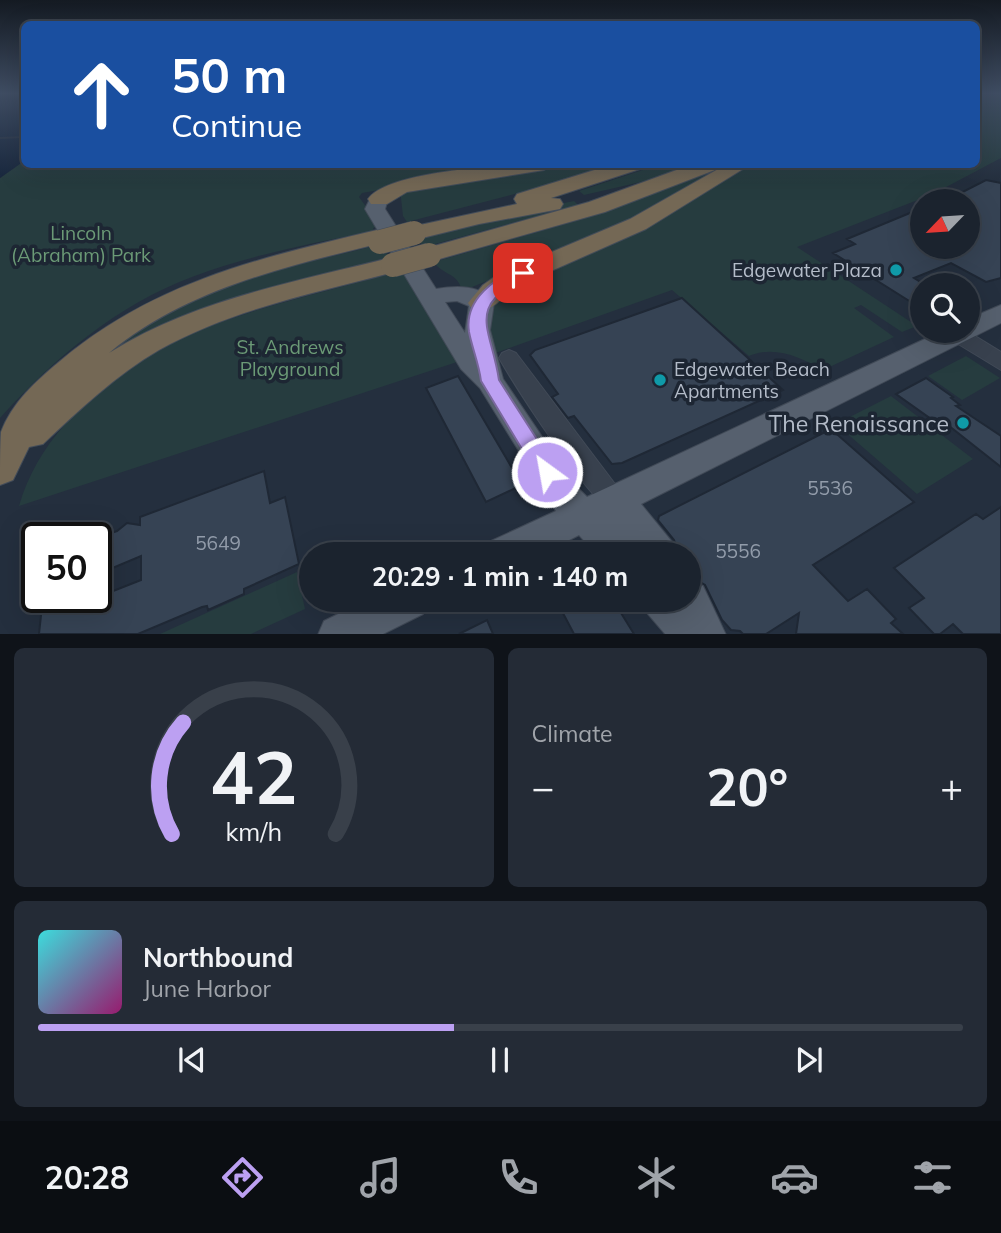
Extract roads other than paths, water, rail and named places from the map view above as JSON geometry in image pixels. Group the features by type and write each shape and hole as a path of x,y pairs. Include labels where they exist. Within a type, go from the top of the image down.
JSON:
{"highway":[{"path":"379,199 401,187 519,168"},
{"path":"5,460 95,379 148,343 174,330 244,305 383,248 412,231 623,168"},
{"path":"383,248 429,255 556,219 703,168"},
{"path":"482,303 506,281 638,224 735,168"},
{"path":"412,231 681,177"}],"main road":[{"path":"379,199 375,209 470,362 500,369"},
{"path":"430,297 460,293 482,303 477,330 488,362 500,369 562,495 609,542"},
{"path":"980,323 1001,313"},
{"path":"528,542 938,343"},
{"path":"614,500 636,522 650,542"},
{"path":"340,634 385,612"},
{"path":"672,612 691,634"},
{"path":"695,612 706,634"}],"street":[{"path":"978,343 1001,362"},
{"path":"500,369 614,500"}],"water":[{"path":"0,124 21,124 21,136 0,137"},
{"path":"21,138 21,163 0,178 0,139"}],"place":[{"name":"Edgewater Plaza","path":"896,270"},
{"name":"Edgewater Beach Apartments","path":"660,380"},
{"name":"The Renaissance","path":"963,423"}],"park label":[{"name":"Lincoln (Abraham) Park","path":"81,244"},
{"name":"St. Andrews Playground","path":"290,358"}]}
